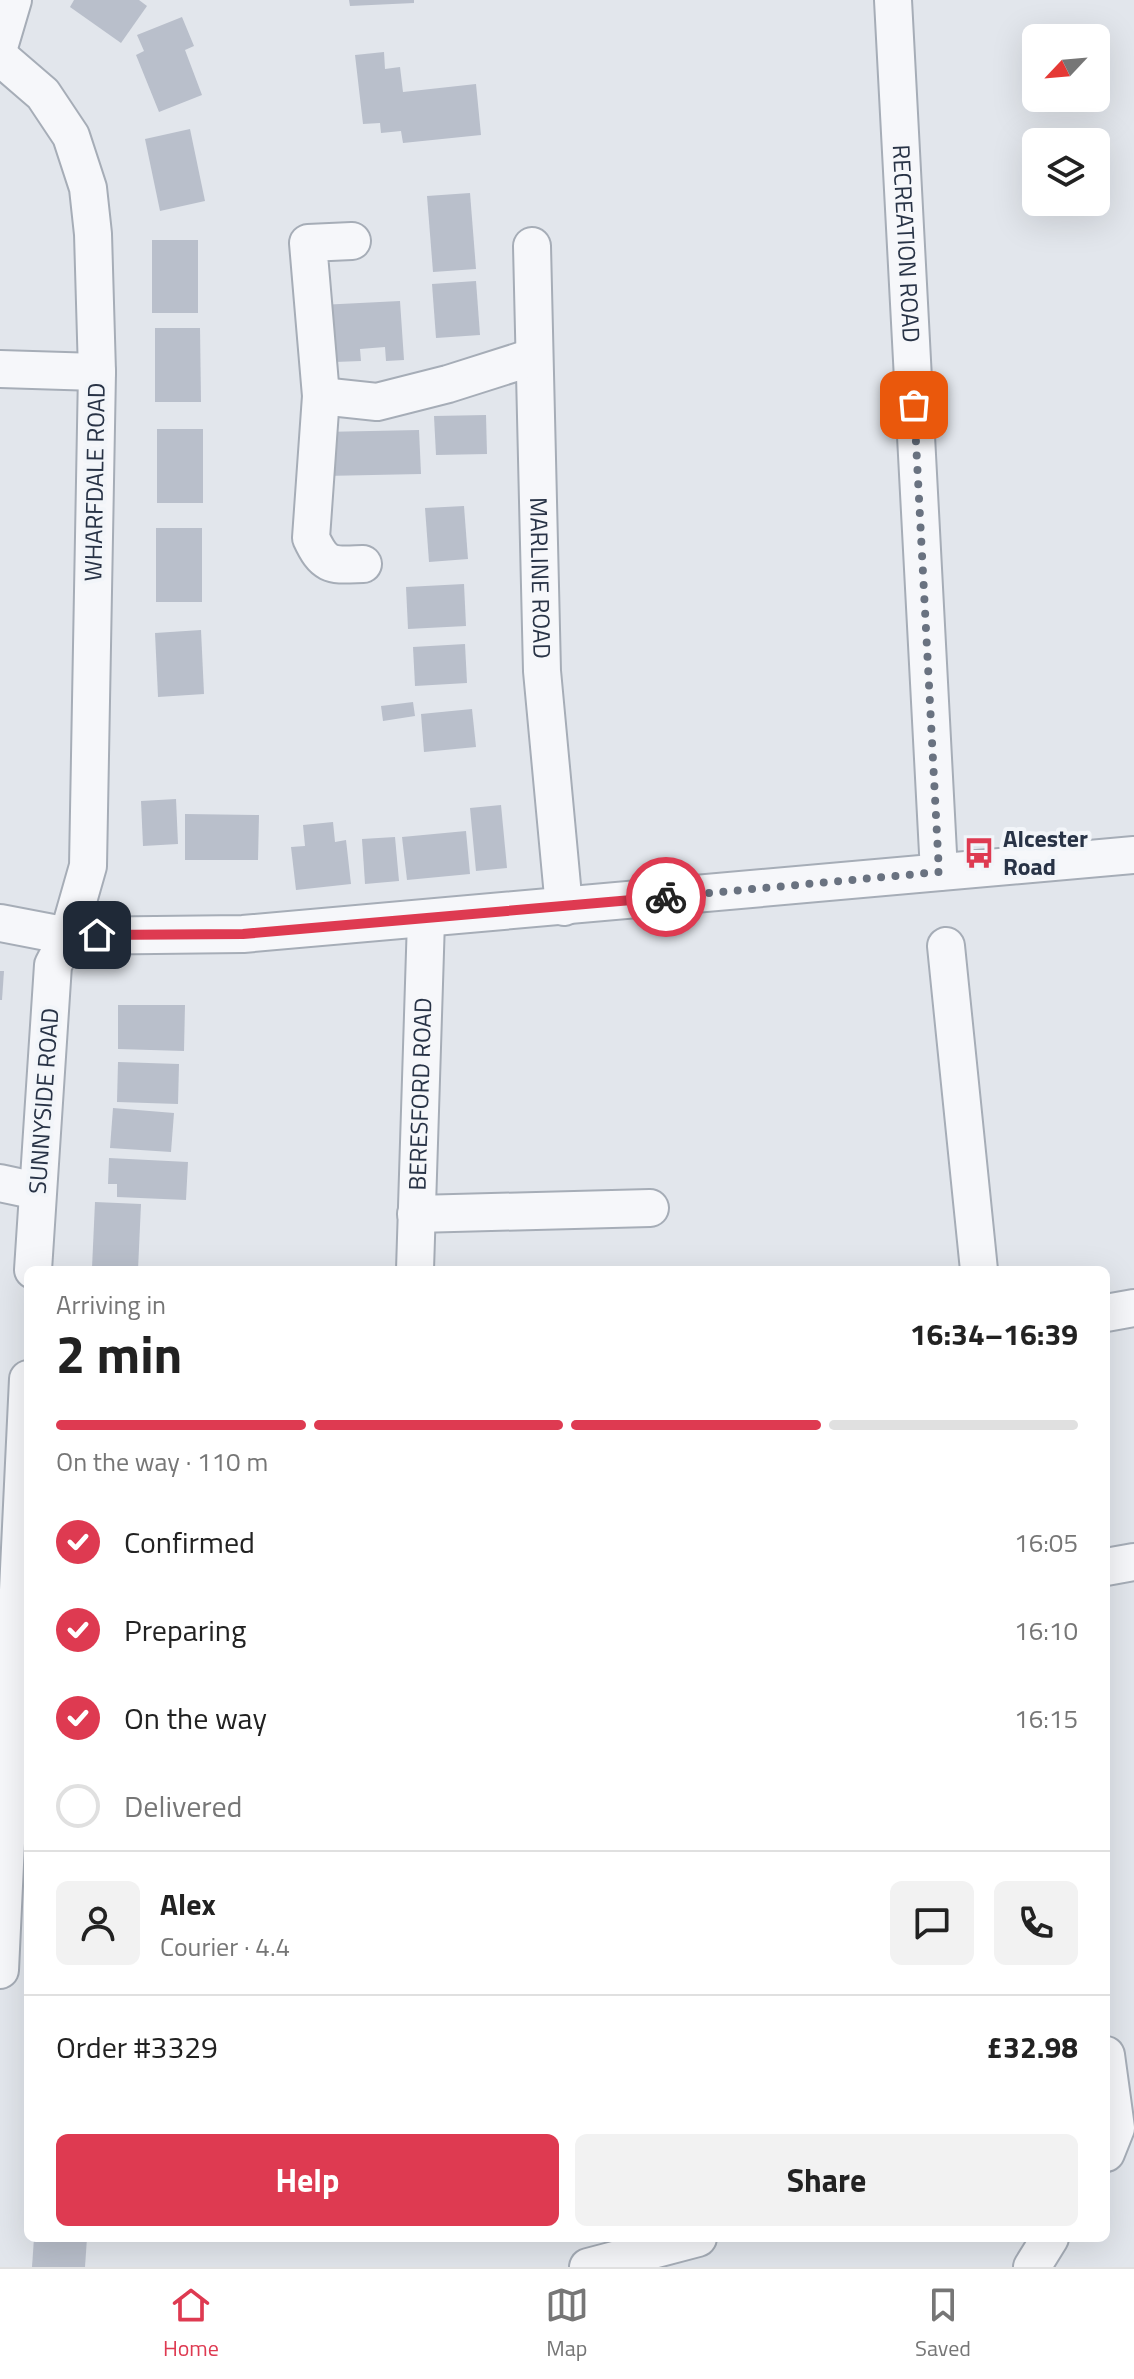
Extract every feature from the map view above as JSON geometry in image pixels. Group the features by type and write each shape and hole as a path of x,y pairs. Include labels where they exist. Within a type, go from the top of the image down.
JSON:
{"street":[{"path":"0,44 13,0"},
{"name":"RECREATION ROAD","path":"893,0 939,872"},
{"name":"WHARFDALE ROAD","path":"0,57 43,94 71,136 88,188 93,234 97,372 88,866 68,936"},
{"path":"352,241 308,243 321,396 311,538 320,557 334,565 363,564"},
{"name":"MARLINE ROAD","path":"532,246 542,671 564,907"},
{"path":"321,396 377,402 533,357"},
{"path":"0,369 97,372"},
{"path":"0,923 68,936 243,934 1134,855"},
{"name":"BERESFORD ROAD","path":"415,1266 426,920"},
{"name":"SUNNYSIDE ROAD","path":"33,1266 53,965 68,936"},
{"path":"946,946 979,1266"},
{"path":"0,1183 37,1191"},
{"path":"416,1214 650,1208"},
{"path":"1110,1312 1134,1308"},
{"path":"0,1970 24,1463"},
{"path":"1110,1566 1134,1562"},
{"path":"1110,2090 1115,2134"},
{"path":"588,2267 683,2242"},
{"path":"1032,2267 1048,2242"}],"building":[{"path":"74,0 139,0 147,6 121,43 70,7"},
{"path":"349,0 414,0 414,3 350,6"},
{"path":"182,17 194,46 185,50 202,95 159,112 136,55 144,51 137,35"},
{"path":"384,52 385,69 400,67 403,92 476,84 481,135 403,143 401,131 381,133 380,123 363,124 355,55"},
{"path":"190,129 205,201 160,211 145,139"},
{"path":"470,193 476,269 433,272 427,196"},
{"path":"152,240 198,240 198,313 152,313"},
{"path":"476,281 480,335 436,338 432,284"},
{"path":"400,301 404,360 386,361 385,347 360,349 361,361 335,362 320,305"},
{"path":"155,328 200,328 201,402 155,402"},
{"path":"486,415 487,454 436,455 434,416"},
{"path":"157,429 203,429 203,503 157,503"},
{"path":"419,430 421,474 324,476 322,432"},
{"path":"464,506 468,559 429,562 425,508"},
{"path":"156,528 202,528 202,602 156,602"},
{"path":"464,584 466,626 408,629 406,587"},
{"path":"201,630 204,694 158,697 155,633"},
{"path":"465,644 467,683 415,686 413,647"},
{"path":"413,702 415,716 383,721 381,706"},
{"path":"472,709 476,747 424,752 421,714"},
{"path":"176,799 178,844 143,846 141,801"},
{"path":"501,805 507,868 476,871 470,808"},
{"path":"185,814 259,815 258,860 185,860"},
{"path":"333,822 335,842 346,840 351,884 296,890 291,847 305,846 303,825"},
{"path":"466,831 470,874 407,880 402,837"},
{"path":"395,837 399,881 365,884 362,839"},
{"path":"0,971 4,971 2,1000 0,1000"},
{"path":"118,1005 185,1005 184,1051 118,1049"},
{"path":"118,1062 179,1064 178,1104 117,1102"},
{"path":"113,1108 174,1113 171,1152 110,1148"},
{"path":"109,1158 188,1162 186,1200 117,1197 117,1184 108,1184"},
{"path":"95,1202 141,1204 138,1266 92,1266"},
{"path":"34,2242 87,2242 85,2267 32,2267"}],"way so far":[{"path":"666,897 939,872 914,405"}],"place":[{"name":"Alcester Road","path":"979,853"}],"route":[{"path":"97,935 243,934 666,897"}]}
